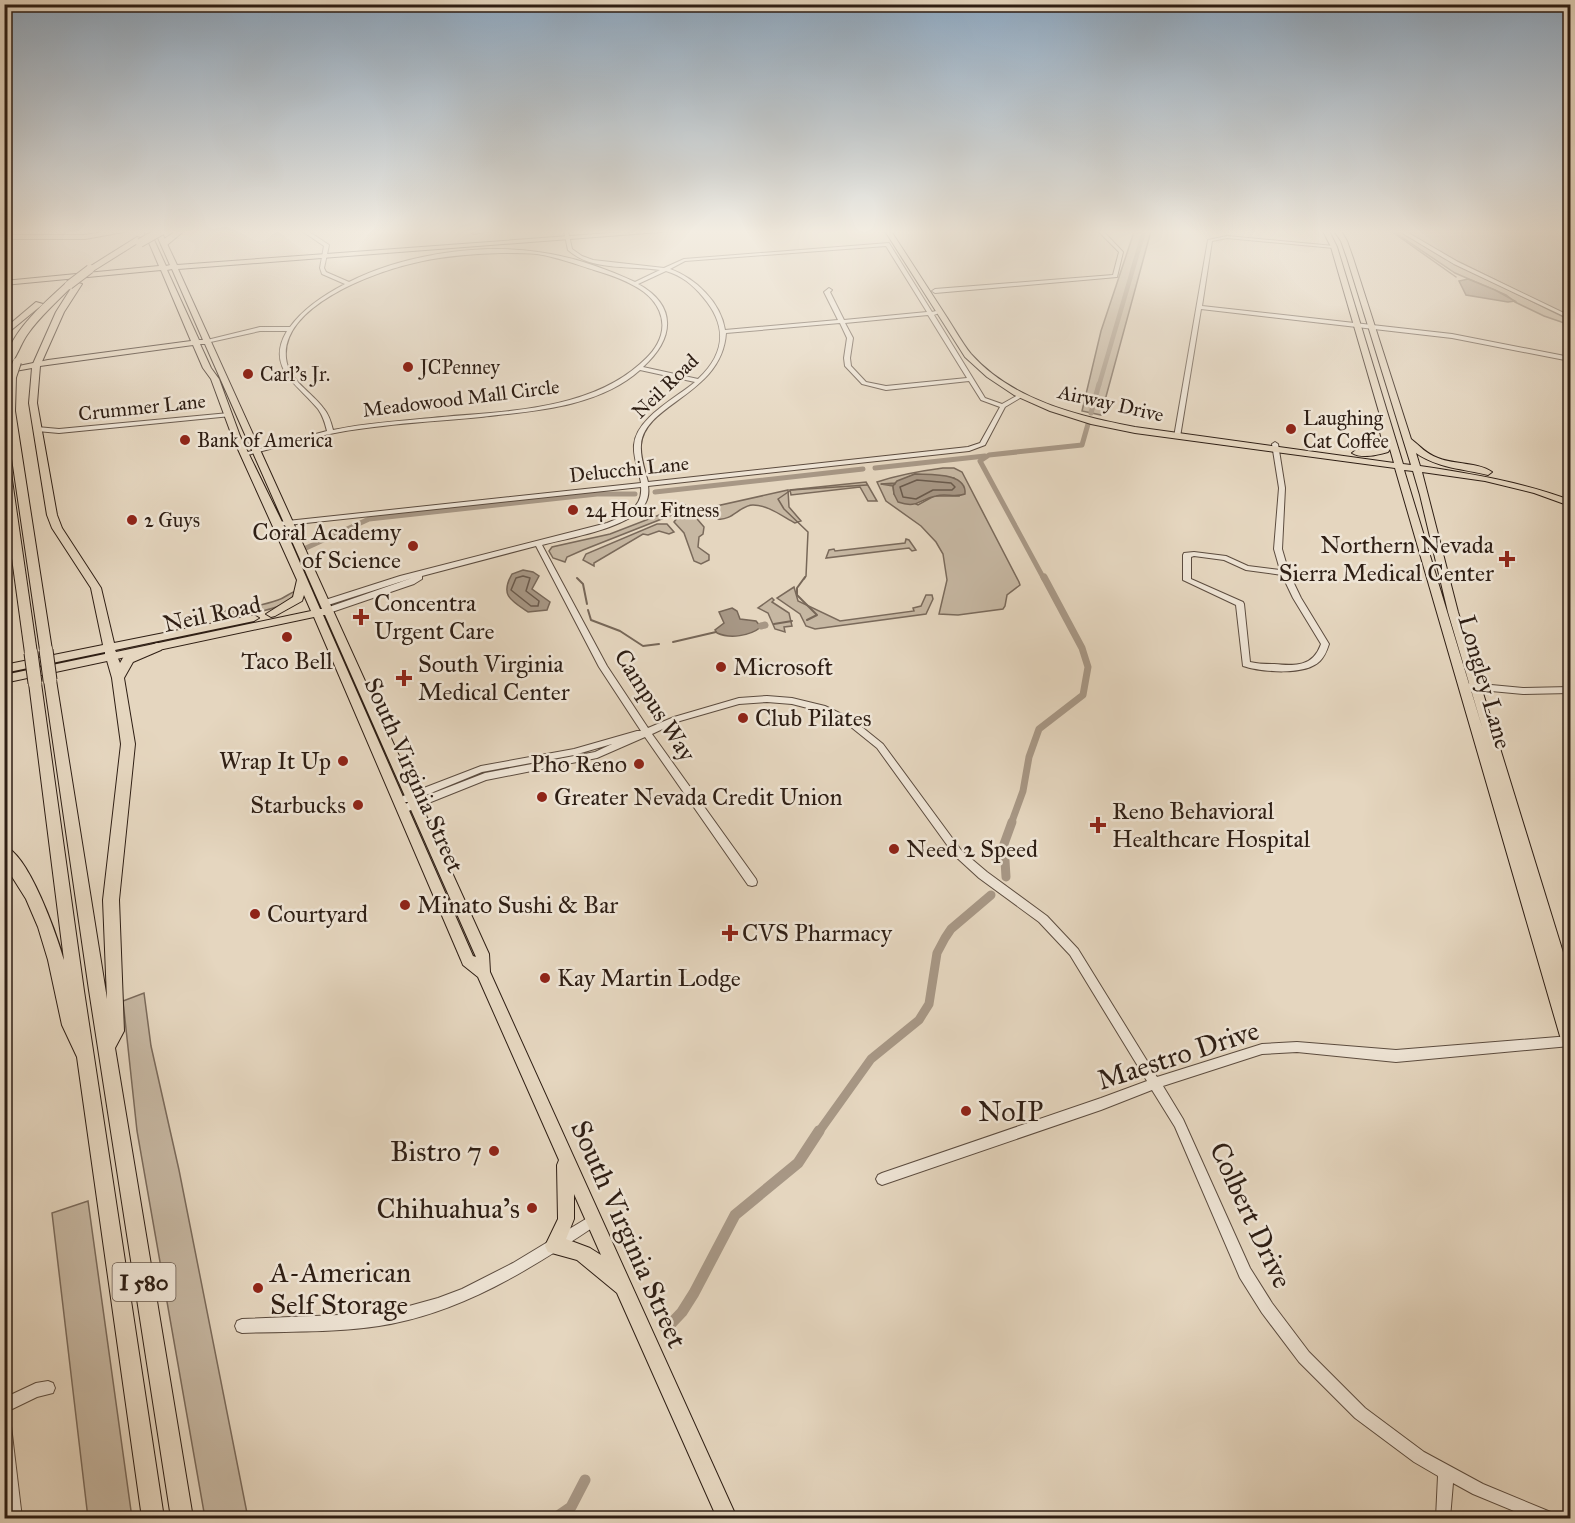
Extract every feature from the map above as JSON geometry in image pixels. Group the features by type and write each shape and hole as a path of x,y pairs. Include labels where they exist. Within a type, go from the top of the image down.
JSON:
{"highway":[{"path":"4,334 42,302"},
{"name":"I 580","path":"54,302 30,324 7,370 10,411 46,650 42,682 86,1055 153,1518"},
{"name":"I 580","path":"7,370 17,362 28,339 58,302"},
{"path":"36,366 60,312 67,302"},
{"name":"I 580","path":"4,459 31,653 42,682 106,1046 182,1518"},
{"path":"118,678 128,658 157,647"},
{"path":"106,1046 116,1031 111,900 128,744 118,678 111,652"},
{"path":"4,852 21,876 40,912 56,960 70,1029 86,1055"}],"main road":[{"name":"South Virginia Street","path":"178,302 190,328 202,344 408,803 468,960 483,972 727,1518"},
{"name":"South Virginia Street","path":"187,302 229,415 251,452"},
{"name":"Airway Drive","path":"935,302 972,359 998,381 1022,395 1066,414 1094,422 1275,447 1338,452 1407,464"},
{"path":"940,302 944,311 942,313 947,315 963,335"},
{"name":"Airway Drive","path":"942,302 978,358 998,375 1032,395 1066,409 1121,424 1178,434"},
{"name":"Longley Lane","path":"1350,302 1383,410 1431,521 1470,686 1570,1041"},
{"name":"Longley Lane","path":"1364,302 1405,433 1410,500 1570,993"},
{"path":"182,346 189,341 190,328"},
{"path":"7,370 48,362 202,344"},
{"path":"36,366 47,367 202,344"},
{"path":"36,366 33,393 52,515 57,528 96,588 111,652"},
{"path":"1022,395 1066,409"},
{"path":"1338,452 1372,453 1384,450 1387,444 1383,410"},
{"path":"1405,433 1417,451 1426,458 1498,475 1570,497"},
{"name":"Airway Drive","path":"1275,447 1302,453 1407,464"},
{"path":"1302,453 1384,469 1397,478 1410,500"},
{"path":"1407,464 1498,475"},
{"path":"1407,464 1511,484 1570,503"},
{"path":"1431,521 1434,503 1429,481 1444,475 1468,476"},
{"name":"South Virginia Street","path":"283,523 302,580 321,608"},
{"path":"272,614 298,599 302,580"},
{"name":"Neil Road","path":"4,669 157,647 321,608"},
{"name":"Neil Road","path":"4,679 272,614 321,608"},
{"path":"565,1158 566,1219 554,1246 571,1247 586,1254 624,1288"}],"street":[{"name":"Meadowood Mall Circle","path":"319,302 291,329 283,347 286,368 296,385 326,414 330,431"},
{"name":"Meadowood Mall Circle","path":"251,452 330,431 553,406 604,390 628,378 660,345 666,324 658,302"},
{"path":"710,302 720,317 723,332 942,313"},
{"path":"832,302 850,341 848,366 867,385 886,388 971,379"},
{"path":"923,302 983,399 1003,406 1022,395"},
{"path":"1178,434 1199,302"},
{"path":"1537,302 1570,318"},
{"path":"1198,307 1479,340 1570,360"},
{"path":"202,344 253,333 291,329"},
{"name":"Neil Road","path":"321,608 411,582 423,574 624,519 643,502 646,492 639,449 640,435 652,420 700,381 718,356 723,332"},
{"path":"640,368 700,381"},
{"name":"Delucchi Lane","path":"283,523 969,448 983,444 1003,406"},
{"name":"Crummer Lane","path":"37,429 59,431 229,415"},
{"name":"Crummer Lane","path":"41,446 47,436 59,431"},
{"path":"1275,447 1282,488 1276,541 1285,573 1325,644 1322,655 1309,665 1292,669 1246,664 1240,604 1187,580 1187,555 1226,558 1246,568 1285,573"},
{"name":"Campus Way","path":"538,543 603,667 752,882"},
{"path":"1470,686 1523,691 1570,690"},
{"name":"Colbert Drive","path":"408,803 485,777 597,755 622,746 646,732 714,707 762,699 792,701 817,706 855,725 884,751 958,853 983,875 1035,912 1067,943 1080,960 1179,1123 1245,1273 1283,1330 1325,1379 1360,1413 1396,1441 1446,1473 1548,1518"},
{"name":"Maestro Drive","path":"882,1179 1245,1054 1275,1048 1297,1047 1396,1056 1570,1041"},
{"path":"242,1326 349,1322 411,1313 472,1293 501,1278 594,1220"},
{"path":"4,1406 36,1390 48,1388"},
{"path":"4,1426 15,1518"},
{"path":"1443,1518 1446,1473"}],"shaded area":[{"path":"1111,302 1132,302 1101,415 1082,411 1101,331"},
{"path":"1515,302 1534,302 1570,320 1570,325"},
{"path":"1540,302 1570,302 1570,317"},
{"path":"954,468 962,472 1019,582 1020,585 1007,595 1003,609 958,615 939,614 947,580 943,554 936,542 921,526 886,501 877,482 901,475","holes":["915,474 954,478 959,496 934,496 918,505 894,494 893,486 881,484 895,483"]},
{"path":"866,482 877,501 868,501 860,487 791,495 790,490"},
{"path":"788,490 789,507 801,521 795,523 759,505 744,507 723,519 718,519 710,510 712,507"},
{"path":"685,505 687,509 583,550 567,557 565,562 553,558 549,551 552,547 610,534"},
{"path":"692,513 704,527 703,534 699,537 698,547 709,555 709,560 701,564 694,561 684,533 674,522 678,517"},
{"path":"657,524 667,524 674,532 669,534 659,531 648,535 643,534 594,563 594,566 583,560 586,554"},
{"path":"906,539 916,550 912,551 909,548 826,558 829,550 905,543"},
{"path":"794,587 798,601 840,621 914,611 913,608 921,606 926,595 932,595 933,599 926,614 815,629 806,626 800,614 777,598"},
{"path":"296,591 292,598 275,607 254,613 224,618 222,616 222,612 272,602"},
{"path":"772,598 774,600 772,602 789,613 792,626 784,627 785,632 775,629 768,613 758,608"},
{"path":"144,993 151,1046 179,1170 248,1518 205,1518 137,1131 123,1001"},
{"path":"88,1201 132,1518 88,1518 52,1213"}],"water":[{"path":"915,474 954,478 964,487 965,494 940,495 914,504 898,502 893,486 897,481"},
{"path":"523,570 539,576 532,589 550,602 547,610 528,612 509,596 507,587 512,574"},
{"path":"732,608 737,611 740,619 756,621 761,627 740,636 717,633 715,630 724,623 719,612"}],"waterway":[{"path":"1099,385 1123,302"},
{"path":"1091,413 1099,384"},
{"path":"1044,579 980,461 989,455 1082,445 1088,424"},
{"path":"875,468 985,456"},
{"path":"655,492 863,469"},
{"path":"881,484 895,484"},
{"path":"804,579 808,532 784,509 778,499 791,490 867,485"},
{"path":"306,548 369,519 597,494 635,494"},
{"path":"805,577 797,588 797,595 817,615 807,620"},
{"path":"1011,824 1023,791 1029,757 1039,729 1083,695 1088,667 1082,648 1044,577"},
{"path":"577,578 583,584 587,604"},
{"path":"588,610 591,620 620,631 643,646 659,644"},
{"path":"774,624 792,621"},
{"path":"761,626 765,625"},
{"path":"673,642 716,632"},
{"path":"1006,877 1004,844 1012,822"},
{"path":"818,1133 871,1059 919,1020 929,1004 937,953 945,938 951,929 991,895"},
{"path":"666,1329 682,1312 694,1293 735,1215 798,1163 819,1131"},
{"path":"555,1518 571,1507 585,1480"}],"place":[{"name":"JCPenney","path":"408,367"},
{"name":"Carl's Jr.","path":"248,374"},
{"name":"Laughing Cat Coffee","path":"1291,429"},
{"name":"Bank of America","path":"185,440"},
{"name":"24 Hour Fitness","path":"573,510"},
{"name":"2 Guys","path":"132,520"},
{"name":"Coral Academy of Science","path":"413,546"},
{"name":"Northern Nevada Sierra Medical Center","path":"1507,559"},
{"name":"Concentra Urgent Care","path":"361,617"},
{"name":"Taco Bell","path":"287,637"},
{"name":"Microsoft","path":"721,667"},
{"name":"South Virginia Medical Center","path":"404,678"},
{"name":"Club Pilates","path":"743,718"},
{"name":"Wrap It Up","path":"343,761"},
{"name":"Pho Reno","path":"639,764"},
{"name":"Greater Nevada Credit Union","path":"542,797"},
{"name":"Starbucks","path":"358,805"},
{"name":"Reno Behavioral Healthcare Hospital","path":"1098,825"},
{"name":"Need 2 Speed","path":"894,849"},
{"name":"Minato Sushi & Bar","path":"405,905"},
{"name":"Courtyard","path":"255,914"},
{"name":"CVS Pharmacy","path":"730,933"},
{"name":"Kay Martin Lodge","path":"545,978"},
{"name":"NoIP","path":"966,1111"},
{"name":"Bistro 7","path":"494,1151"},
{"name":"Chihuahua's","path":"532,1208"},
{"name":"A-American Self Storage","path":"258,1288"}]}
